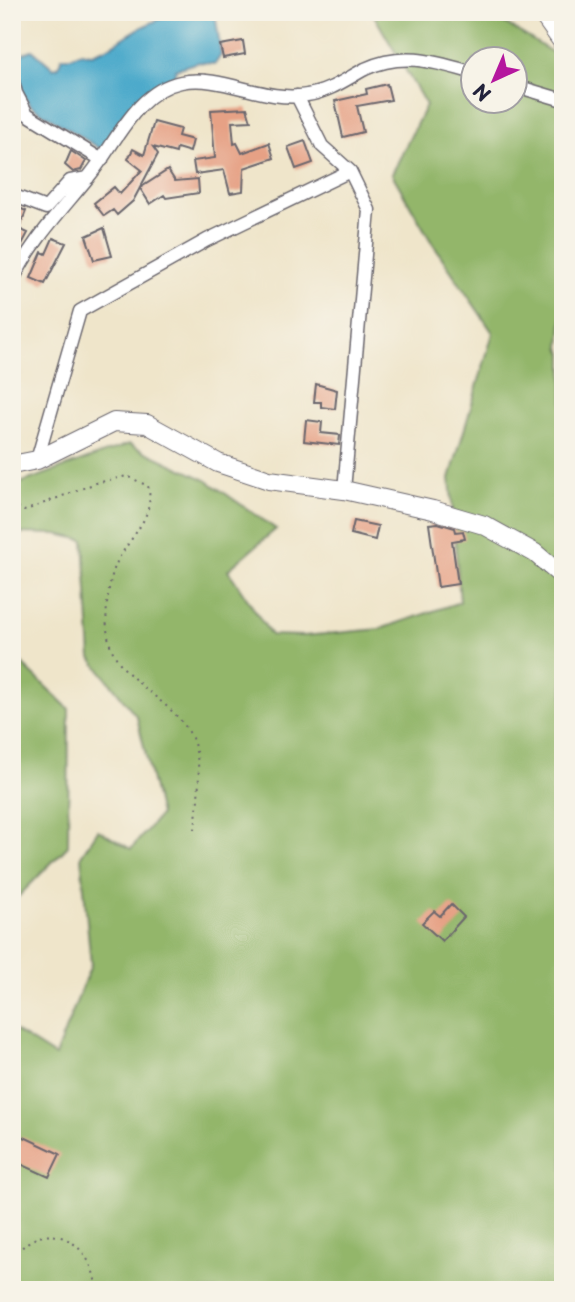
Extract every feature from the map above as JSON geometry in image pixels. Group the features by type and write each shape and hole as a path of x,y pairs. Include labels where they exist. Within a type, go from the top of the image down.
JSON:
{"street":[{"path":"541,13 563,43"},
{"path":"12,282 37,236 102,160 126,123 151,97 181,82 202,80 245,91 297,96 327,90 368,68 396,59 416,58 460,69"},
{"path":"12,76 16,93 27,114 102,160"},
{"path":"530,90 563,100"},
{"path":"297,96 322,146 350,171 369,210 344,489"},
{"path":"37,460 80,311 207,240 350,171"},
{"path":"12,195 46,208 70,181 88,177"},
{"path":"12,465 37,460 114,422 147,424 218,463 257,476 344,489 433,510 484,526 535,553 563,577"}],"path":[{"path":"12,503 24,511 96,483 127,476 148,486 152,499 148,511 116,564 107,632 110,648 118,660 157,696 193,741 199,779 195,829"},
{"path":"12,1257 33,1239 64,1238 89,1258 96,1290"}],"green space":[{"path":"372,12 487,12 563,59 563,311 560,348 563,353 563,1290 12,1290 12,1029 55,1056 91,965 81,856 98,830 131,849 160,815 137,717 91,658 84,540 57,534 12,533 12,486 129,444 206,480 276,529 228,570 271,635 303,636 380,629 460,602 450,478 493,333 432,243 392,174 426,105"},
{"path":"12,638 19,661 69,709 68,846 12,903"}],"water":[{"path":"175,12 215,12 221,55 215,64 198,62 176,69 174,77 140,97 122,116 104,151 30,105 23,95 12,58 32,50 53,68 58,67 62,57 79,53 92,54 105,49 140,28"}],"building":[{"path":"243,41 245,54 223,58 220,45"},
{"path":"387,84 391,100 357,106 363,132 343,137 335,101 367,94 366,89"},
{"path":"247,108 251,121 232,122 234,144 237,143 242,153 269,143 274,158 244,168 243,191 230,193 224,170 195,174 193,161 215,158 211,110"},
{"path":"154,122 180,129 178,136 193,140 190,152 177,148 176,153 153,147 158,154 133,201 117,215 113,210 104,216 94,203 114,187 120,194 142,170 128,159 133,149 144,155"},
{"path":"305,141 313,163 296,169 288,147"},
{"path":"71,151 86,161 81,170 73,172 65,165"},
{"path":"168,170 175,181 198,179 199,193 166,198 164,195 150,204 140,188"},
{"path":"13,205 26,211 19,229 28,233 12,263"},
{"path":"104,228 112,256 94,260 86,236"},
{"path":"53,238 66,243 45,284 31,278 42,252 46,254"},
{"path":"316,384 337,390 335,409 321,407 321,402 314,402"},
{"path":"306,420 322,422 321,433 340,435 339,445 304,441"},
{"path":"354,521 378,526 375,540 351,534"},
{"path":"438,523 455,528 456,532 463,531 465,539 452,541 458,584 438,587 429,524"},
{"path":"451,904 464,917 442,941 422,923 434,911 440,916"},
{"path":"22,1136 60,1154 49,1177 12,1160"}]}
